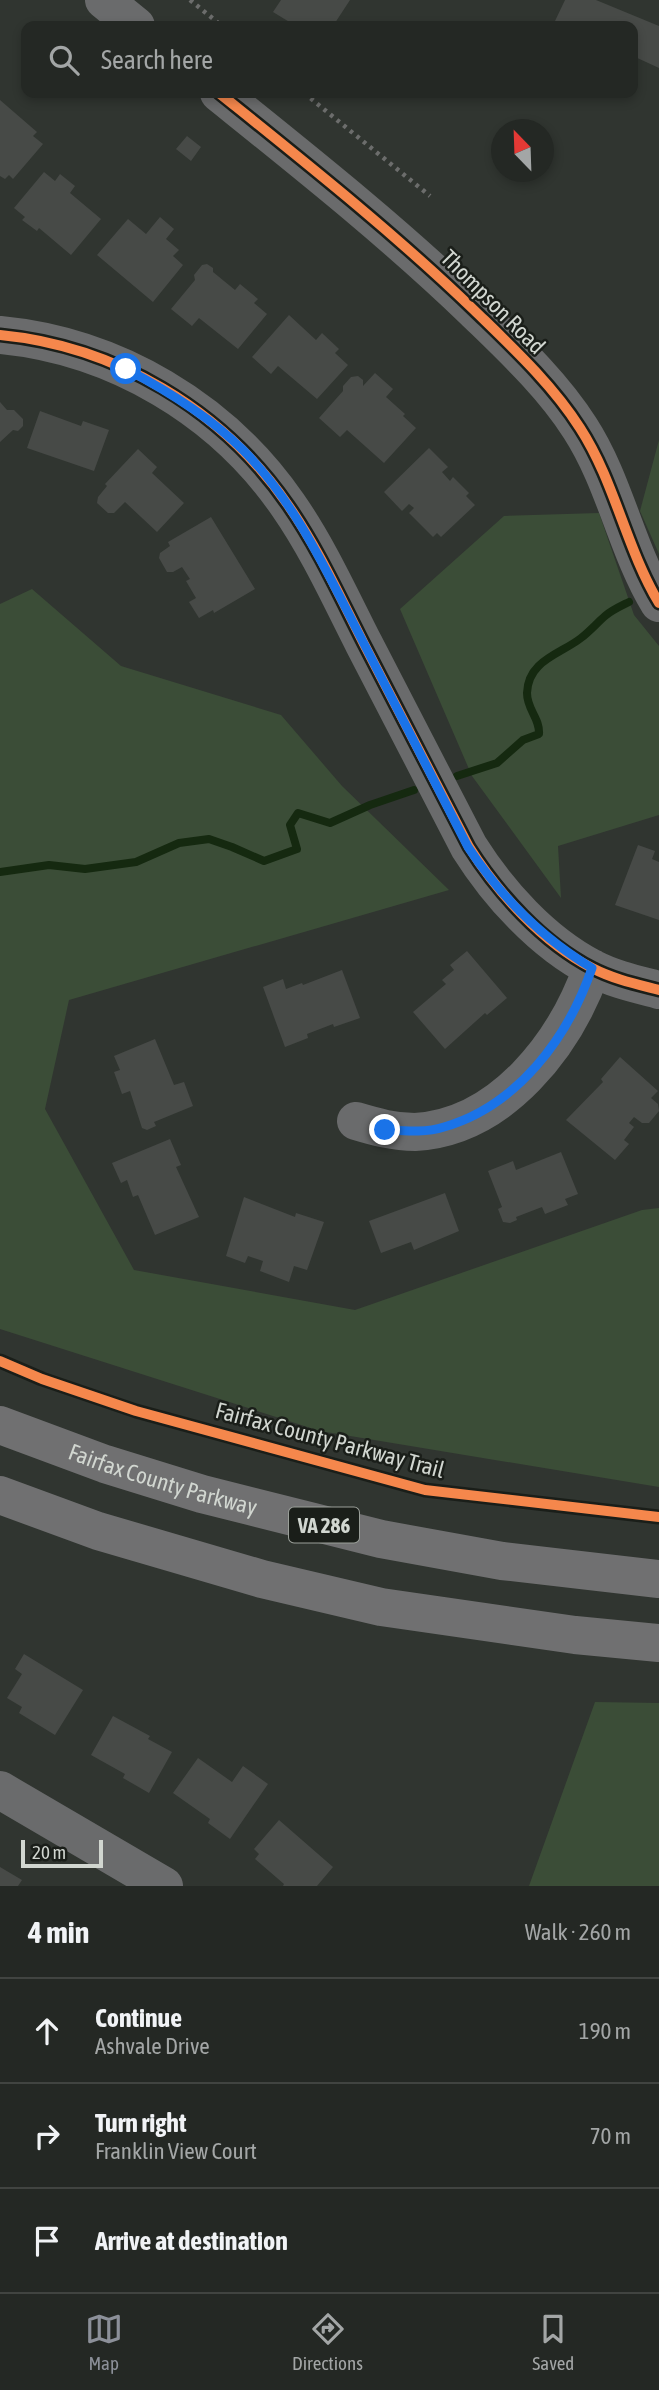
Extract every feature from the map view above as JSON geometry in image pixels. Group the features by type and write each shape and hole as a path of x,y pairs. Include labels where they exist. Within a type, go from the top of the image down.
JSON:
{"highway":[{"name":"Fairfax County Parkway","path":"0,1425 105,1464 202,1494 381,1539 502,1561 659,1579"},
{"path":"0,1495 98,1531 262,1579 368,1604 575,1635 659,1643"}],"street":[{"path":"104,0 130,21"},
{"name":"Thompson Road","path":"225,98 346,195 431,269 512,347 567,408 595,454 635,556 659,603"},
{"path":"0,335 56,345 126,369 189,405 244,450 289,506 324,564 468,847 487,875 507,900 562,950 592,968 623,981 659,990"},
{"path":"356,1121 385,1130 414,1132 441,1128 470,1118 504,1096 541,1061 556,1042 582,998 592,968"},
{"path":"0,1790 164,1886"}],"path":[{"path":"190,0 216,21"},
{"path":"310,98 430,196"}],"green space":[{"path":"659,440 659,554 640,511"},
{"path":"599,513 634,615 659,646 659,815 558,846 561,898 472,776 400,609 504,516"},
{"path":"32,589 121,666 281,715 342,786 449,890 69,1000 45,1109 134,1270 355,1310 642,1210 659,1208 659,1487 320,1431 0,1329 0,604"},
{"path":"595,1702 659,1703 659,1886 529,1886"}],"building":[{"path":"281,0 350,0 336,21 288,21 273,12"},
{"path":"565,0 596,0 659,26 659,68 638,58 638,21 555,21"},
{"path":"0,100 37,132 33,136 43,144 13,179 9,175 5,179 0,176"},
{"path":"187,136 201,147 191,161 176,149"},
{"path":"44,172 55,181 60,174 75,186 70,193 101,219 71,255 39,228 37,231 22,220 25,217 14,208"},
{"path":"160,217 174,229 166,239 179,250 173,256 183,265 153,302 97,255 128,219 146,234"},
{"path":"207,264 235,290 240,284 258,299 254,303 267,314 238,349 199,318 192,326 171,309 195,280 194,275 202,265"},
{"path":"289,315 316,340 322,333 339,349 335,353 348,365 317,399 278,366 271,374 252,357"},
{"path":"375,373 393,389 386,397 416,428 384,463 347,430 340,437 319,418 343,391 343,386 351,377 358,376 363,380 363,386"},
{"path":"0,402 7,410 14,410 23,419 23,426 18,431 13,430 0,442"},
{"path":"40,411 81,426 83,421 109,430 94,471 27,448"},
{"path":"429,448 448,467 442,472 450,481 453,477 469,493 466,496 475,505 441,537 437,533 433,537 409,513 414,508 409,504 402,511 384,492"},
{"path":"138,449 157,467 152,473 184,503 157,532 125,502 114,513 108,513 97,503 98,497 107,486 105,484"},
{"path":"211,517 255,589 214,613 213,610 199,618 189,602 196,598 186,581 190,579 182,567 167,572 159,558 160,553 170,546 168,542"},
{"path":"638,845 655,851 652,859 659,862 659,920 615,905"},
{"path":"467,951 507,998 487,1015 485,1013 445,1049 413,1012 446,984 442,980 454,970 450,965"},
{"path":"342,970 360,1018 307,1034 308,1038 285,1047 263,987 283,979 286,989"},
{"path":"155,1039 174,1085 184,1082 193,1106 154,1122 156,1126 147,1130 142,1128 130,1091 122,1094 114,1072 120,1070 114,1056"},
{"path":"620,1057 658,1091 651,1098 658,1104 659,1111 649,1123 642,1123 634,1117 629,1123 634,1127 624,1140 629,1144 615,1160 566,1120 603,1082 601,1079"},
{"path":"170,1139 181,1165 176,1167 199,1217 155,1235 138,1195 133,1197 127,1180 121,1183 112,1163"},
{"path":"561,1152 578,1194 565,1199 568,1205 545,1214 542,1207 516,1217 517,1220 510,1223 503,1222 498,1209 502,1207 488,1171 513,1161 516,1170"},
{"path":"445,1193 459,1231 414,1250 411,1242 381,1253 369,1221"},
{"path":"244,1197 295,1217 296,1213 324,1222 307,1270 294,1266 289,1282 260,1271 263,1261 248,1256 245,1263 226,1256"},
{"path":"24,1654 83,1690 55,1735 19,1713 22,1707 7,1698 22,1674 15,1669"},
{"path":"113,1716 150,1736 148,1739 172,1752 149,1793 123,1778 125,1774 91,1755"},
{"path":"198,1758 232,1782 243,1766 268,1784 230,1839 208,1823 210,1819 173,1793"},
{"path":"279,1820 333,1867 317,1886 283,1886 284,1884 255,1859 259,1854 254,1849"},
{"path":"0,1867 22,1880 18,1886 0,1886"}],"waterway":[{"path":"457,776 497,763 523,740 539,734 538,723 527,693 533,673 547,659 573,644 608,614 629,602"},
{"path":"0,872 49,865 85,869 136,862 179,843 209,839 264,861 297,849 290,825 298,813 330,823 370,805 414,790"}],"cycle path":[{"path":"225,98 412,253 544,381 569,412 592,449 638,560 659,603"},
{"path":"0,335 43,342 124,368 162,388 231,439 288,505 309,538 469,847 493,882 539,930 574,957 608,975 659,990"},
{"name":"Fairfax County Parkway Trail","path":"0,1361 42,1379 136,1411 425,1490 659,1517"}],"route":[{"path":"126,369 159,386 218,426 268,477 324,564 468,847 507,900 562,950 592,968 582,998 556,1042 523,1080 504,1096 470,1118 441,1128 414,1132 385,1130"}]}
